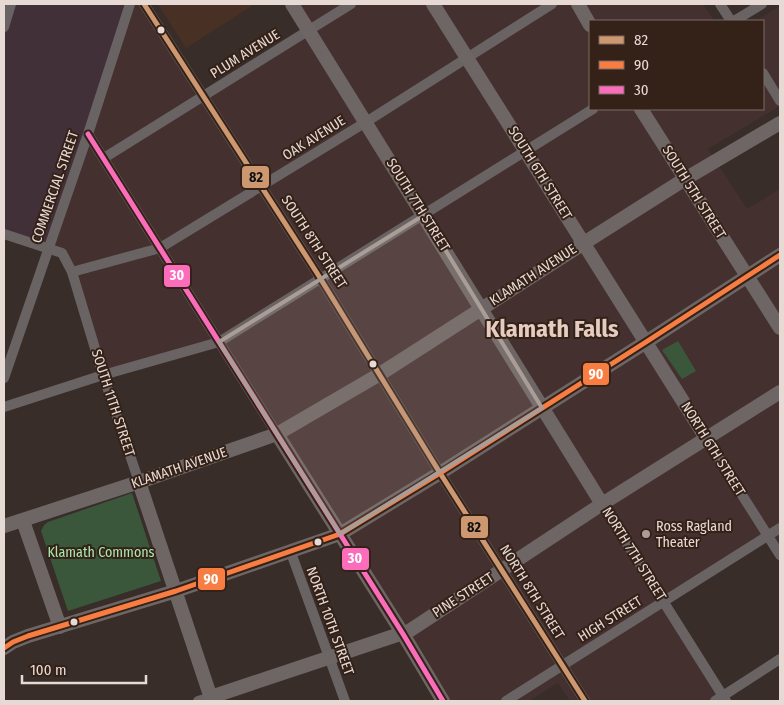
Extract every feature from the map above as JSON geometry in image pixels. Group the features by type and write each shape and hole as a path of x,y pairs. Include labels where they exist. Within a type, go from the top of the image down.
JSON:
{"main road":[{"name":"SOUTH 7TH STREET","path":"292,4 482,308 542,408"},
{"name":"SOUTH 6TH STREET","path":"433,4 646,342"},
{"path":"578,4 589,22"},
{"name":"SOUTH 5TH STREET","path":"642,110 780,328"},
{"name":"KLAMATH AVENUE","path":"4,526 140,482 277,434 380,374 584,243 780,124"},
{"path":"7,643 176,591 340,534 440,473 780,255"},
{"name":"NORTH 6TH STREET","path":"646,342 706,438"},
{"name":"PINE STREET","path":"207,700 329,656 403,634 602,504 780,392"},
{"name":"NORTH 7TH STREET","path":"542,408 602,504"},
{"path":"277,434 443,701"},
{"name":"SOUTH 11TH STREET","path":"140,482 176,591 207,700"},
{"path":"23,521 60,627"}],"street":[{"path":"4,27 11,4"},
{"name":"COMMERCIAL STREET","path":"4,378 88,134 130,4"},
{"name":"SOUTH 8TH STREET","path":"144,4 321,278 440,473"},
{"name":"PLUM AVENUE","path":"104,158 351,4"},
{"name":"OAK AVENUE","path":"72,272 160,248 366,122 552,4"},
{"path":"720,4 731,20"},
{"path":"734,20 762,4"},
{"path":"764,75 780,101"},
{"path":"4,407 103,375 219,342 591,110"},
{"path":"88,134 277,434"},
{"path":"4,234 62,253 72,272"},
{"name":"SOUTH 11TH STREET","path":"72,272 103,375 140,482"},
{"name":"NORTH 6TH STREET","path":"706,438 780,555"},
{"name":"NORTH 8TH STREET","path":"440,473 585,701"},
{"name":"NORTH 7TH STREET","path":"602,504 723,700"},
{"name":"HIGH STREET","path":"506,701 780,528"},
{"name":"NORTH 10TH STREET","path":"290,550 345,701"},
{"path":"723,700 780,659"}],"highlighted area":[{"path":"424,215 542,408 340,534 219,342"}],"shaded area":[{"path":"4,4 130,4 49,248 4,232"},
{"path":"130,4 144,4 205,96 308,30 292,4 703,4 714,20 589,20 589,110 764,110 764,20 758,20 780,6 780,106 708,149 747,209 780,189 780,555 768,536 664,602 723,696 715,701 570,701 558,683 529,701 443,701 219,342 103,375 68,263 49,248"},
{"path":"158,4 255,4 186,48"}],"green space":[{"path":"678,341 696,371 682,379 662,350"},
{"name":"Klamath Commons","path":"132,493 161,581 68,611 41,531 44,525"}],"transit line":[{"name":"82","path":"144,4 317,273 440,473 585,701"},
{"name":"30","path":"88,134 403,634 443,701"},
{"name":"90","path":"4,648 28,636 176,591 340,534 440,473 780,255"}],"place":[{"name":"Ross Ragland Theater","path":"646,534"}],"district":[{"name":"Klamath Falls","path":"552,329"}]}
